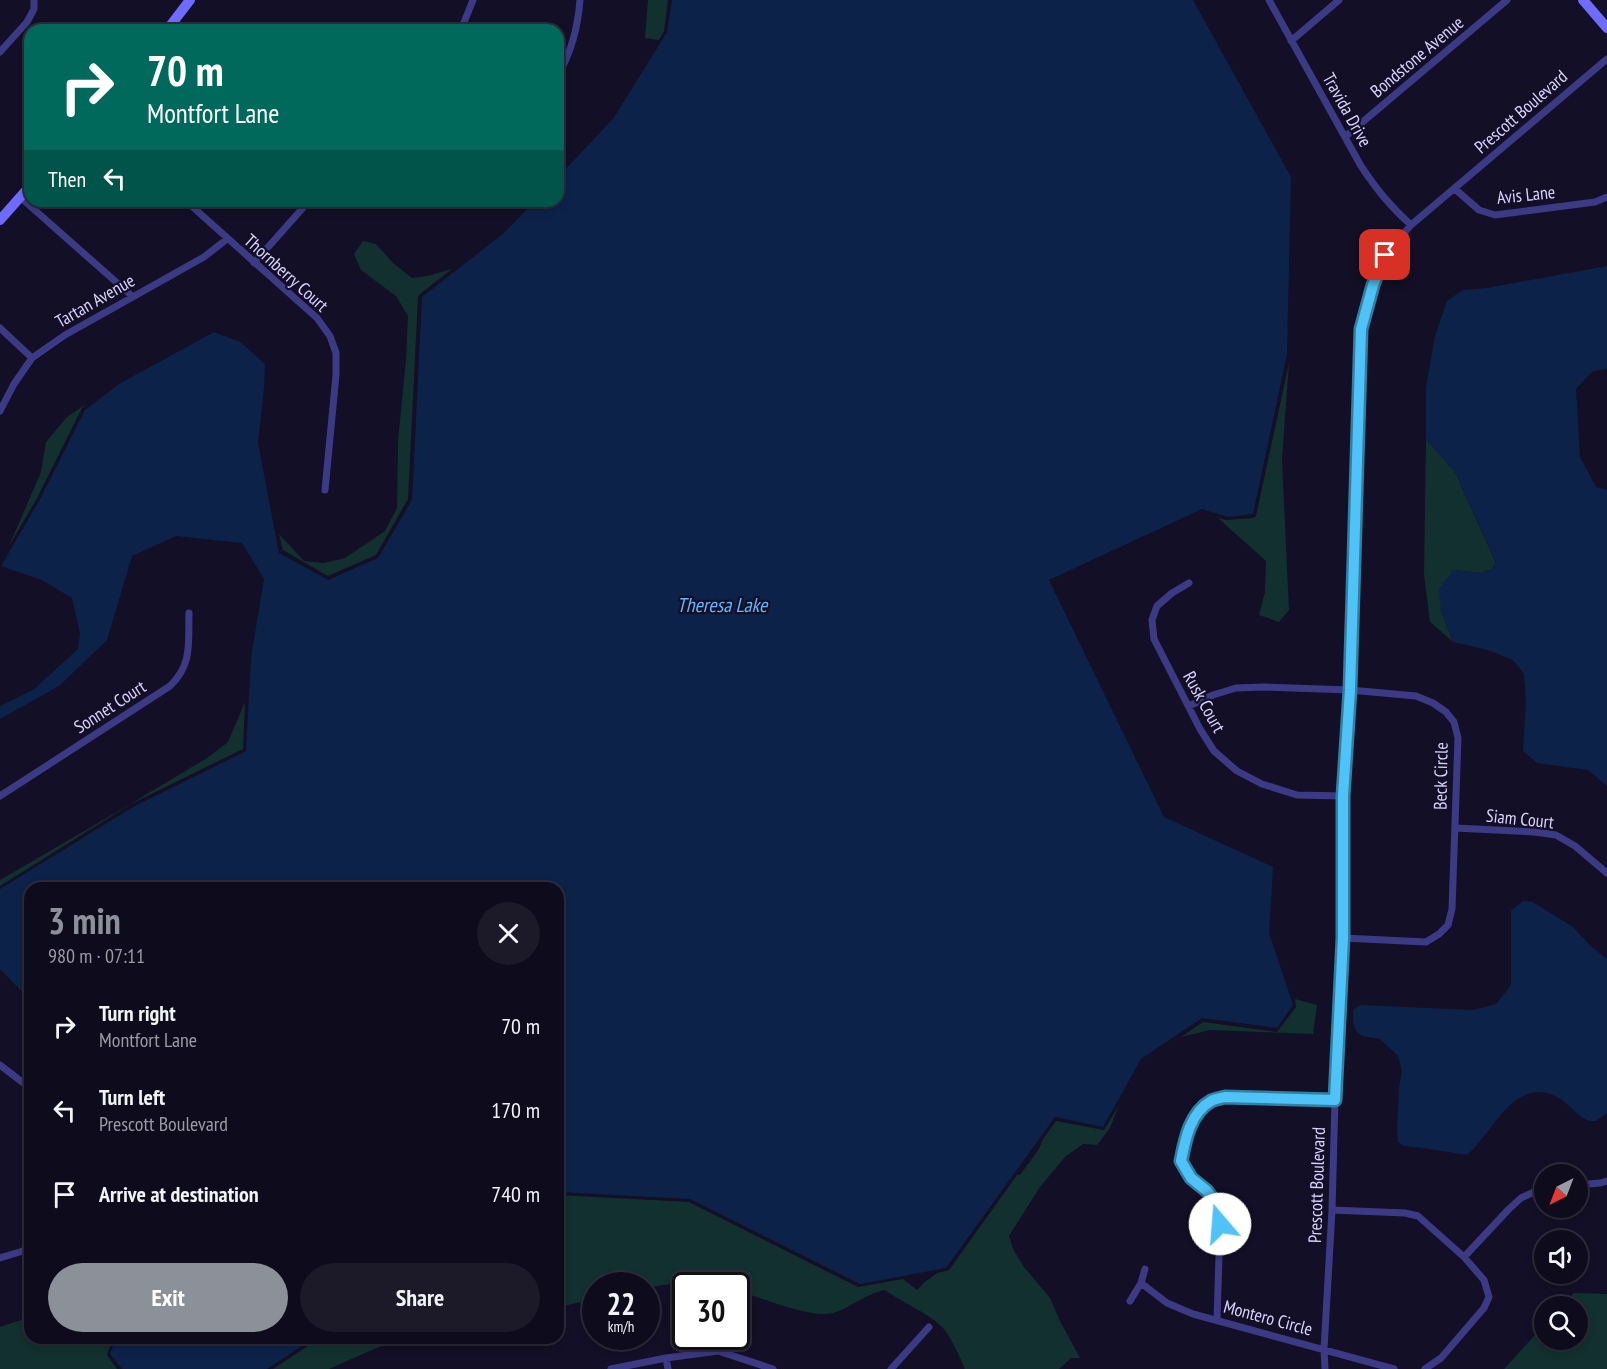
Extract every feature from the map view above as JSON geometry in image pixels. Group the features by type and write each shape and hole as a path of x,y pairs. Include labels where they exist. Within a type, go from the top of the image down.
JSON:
{"street":[{"path":"25,24 34,9 34,0"},
{"path":"171,24 190,0"},
{"path":"463,24 472,0"},
{"path":"564,62 574,39 579,19 580,0"},
{"name":"Travida Drive","path":"1269,0 1376,189 1412,225"},
{"path":"1292,41 1340,0"},
{"name":"Bondstone Avenue","path":"1346,136 1507,0"},
{"path":"1583,0 1607,28"},
{"path":"0,52 24,25"},
{"name":"Prescott Boulevard","path":"1325,1369 1324,1349 1343,938 1343,796 1350,690 1361,329 1373,285 1385,255 1412,225 1607,59"},
{"name":"Avis Lane","path":"1455,189 1479,210 1495,215 1595,202 1607,197"},
{"path":"0,220 24,193"},
{"path":"20,197 24,201"},
{"path":"31,207 133,297"},
{"name":"Thornberry Court","path":"192,207 317,318 330,336 336,353 336,375 325,490"},
{"path":"254,263 304,207"},
{"name":"Tartan Avenue","path":"0,411 14,384 32,358 65,334 204,257 227,239"},
{"path":"0,328 32,358"},
{"name":"Rusk Court","path":"1189,584 1172,593 1157,606 1152,620 1154,639 1200,729 1214,751 1238,771 1262,784 1297,795 1343,796"},
{"name":"Sonnet Court","path":"0,796 178,679 188,657 189,614"},
{"name":"Beck Circle","path":"1189,706 1236,688 1350,690 1416,696 1433,703 1446,712 1454,722 1458,738 1452,909 1448,925 1426,942 1343,938"},
{"name":"Siam Court","path":"1455,828 1556,835 1575,846 1607,873"},
{"path":"0,1065 24,1083"},
{"path":"1217,1320 1220,1224 1217,1205 1207,1191 1191,1178 1181,1161 1186,1135 1195,1116 1210,1102 1225,1097 1335,1100"},
{"path":"1588,1184 1607,1181"},
{"path":"1464,1257 1509,1209 1521,1198 1534,1192"},
{"path":"1332,1210 1418,1216 1464,1257 1484,1280 1489,1297 1484,1308 1441,1358 1425,1369"},
{"path":"0,1258 24,1250"},
{"path":"1130,1301 1141,1283 1145,1269"},
{"name":"Montero Circle","path":"1141,1283 1167,1303 1193,1314 1394,1369"},
{"path":"891,1369 929,1327"},
{"path":"611,1369 718,1351 773,1369"},
{"path":"666,1358 668,1369"}],"green space":[{"path":"648,0 668,0 664,31 659,40 645,38"},
{"path":"363,241 376,244 393,263 412,278 452,269 418,297 408,499 376,555 328,576 283,550 279,534 304,561 324,563 345,558 385,531 397,508 398,441 408,316 396,296 361,270 354,254"},
{"path":"1289,363 1282,460 1289,610 1279,622 1259,615 1265,592 1266,561 1218,518 1226,520 1256,516"},
{"path":"86,404 36,500 9,546 41,472 46,442 67,417"},
{"path":"1426,439 1455,472 1496,563 1492,569 1481,573 1454,570 1441,610 1453,642 1430,622 1424,575"},
{"path":"245,702 243,749 131,804 0,886 0,880 207,758 228,742"},
{"path":"1295,999 1317,1005 1313,1034 1210,1030 1181,1037 1203,1022 1277,1032 1296,1007"},
{"path":"1119,1105 1110,1128 1097,1145 1083,1144 1065,1157 1040,1187 1009,1236 1013,1249 1024,1267 1050,1298 1080,1358 1071,1358 1059,1369 965,1369 942,1327 885,1290 871,1294 840,1311 812,1313 750,1294 750,1272 672,1272 672,1284 660,1285 660,1272 582,1272 582,1302 564,1306 564,1195 689,1202 858,1287 903,1279 917,1290 937,1273 949,1270 1017,1175 1020,1175 1039,1149 1056,1121 1104,1130"},
{"path":"1574,1293 1607,1294 1607,1369 1504,1369 1534,1336 1534,1350 1588,1350 1588,1296 1571,1296"},
{"path":"24,1319 24,1344 111,1344 107,1355 117,1369 0,1369 0,1327"},
{"path":"311,1344 387,1344 329,1369 273,1369"}],"water":[{"name":"Theresa Lake","path":"672,0 1193,0 1291,177 1287,354 1253,514 1228,517 1202,509 1049,580 1164,817 1273,867 1269,933 1293,1005 1277,1028 1202,1018 1141,1059 1103,1127 1055,1117 946,1268 860,1284 690,1199 564,1192 564,882 24,882 24,994 0,969 0,889 133,807 246,751 251,657 264,579 242,543 176,536 132,556 107,640 59,686 0,719 0,706 33,690 78,649 80,633 72,598 42,580 1,566 39,501 85,410 119,384 214,332 240,342 265,364 258,443 279,553 328,580 378,558 412,500 422,297 504,233 529,207 564,207 564,171 613,119 667,32"},
{"path":"1607,266 1607,369 1593,371 1576,389 1580,457 1596,487 1607,490 1607,786 1588,770 1537,763 1523,751 1526,701 1524,674 1513,660 1488,650 1453,642 1441,610 1439,588 1454,570 1481,573 1492,569 1496,562 1455,472 1426,439 1426,387 1435,336 1447,301 1463,290 1487,288"},
{"path":"1523,901 1533,902 1573,927 1607,959 1607,1113 1596,1121 1588,1120 1557,1097 1542,1093 1528,1094 1516,1100 1506,1110 1467,1155 1403,1146 1398,1142 1397,1129 1402,1071 1398,1056 1380,1039 1362,1036 1356,1031 1353,1010 1360,1005 1474,1010 1496,1004 1511,985 1511,911"},
{"path":"114,1344 305,1344 267,1369 122,1369 110,1354"}],"route":[{"path":"1220,1224 1217,1205 1207,1191 1191,1178 1181,1161 1186,1135 1195,1116 1210,1102 1225,1097 1335,1100 1343,938 1343,796 1350,690 1361,329 1373,285 1385,255"}]}
